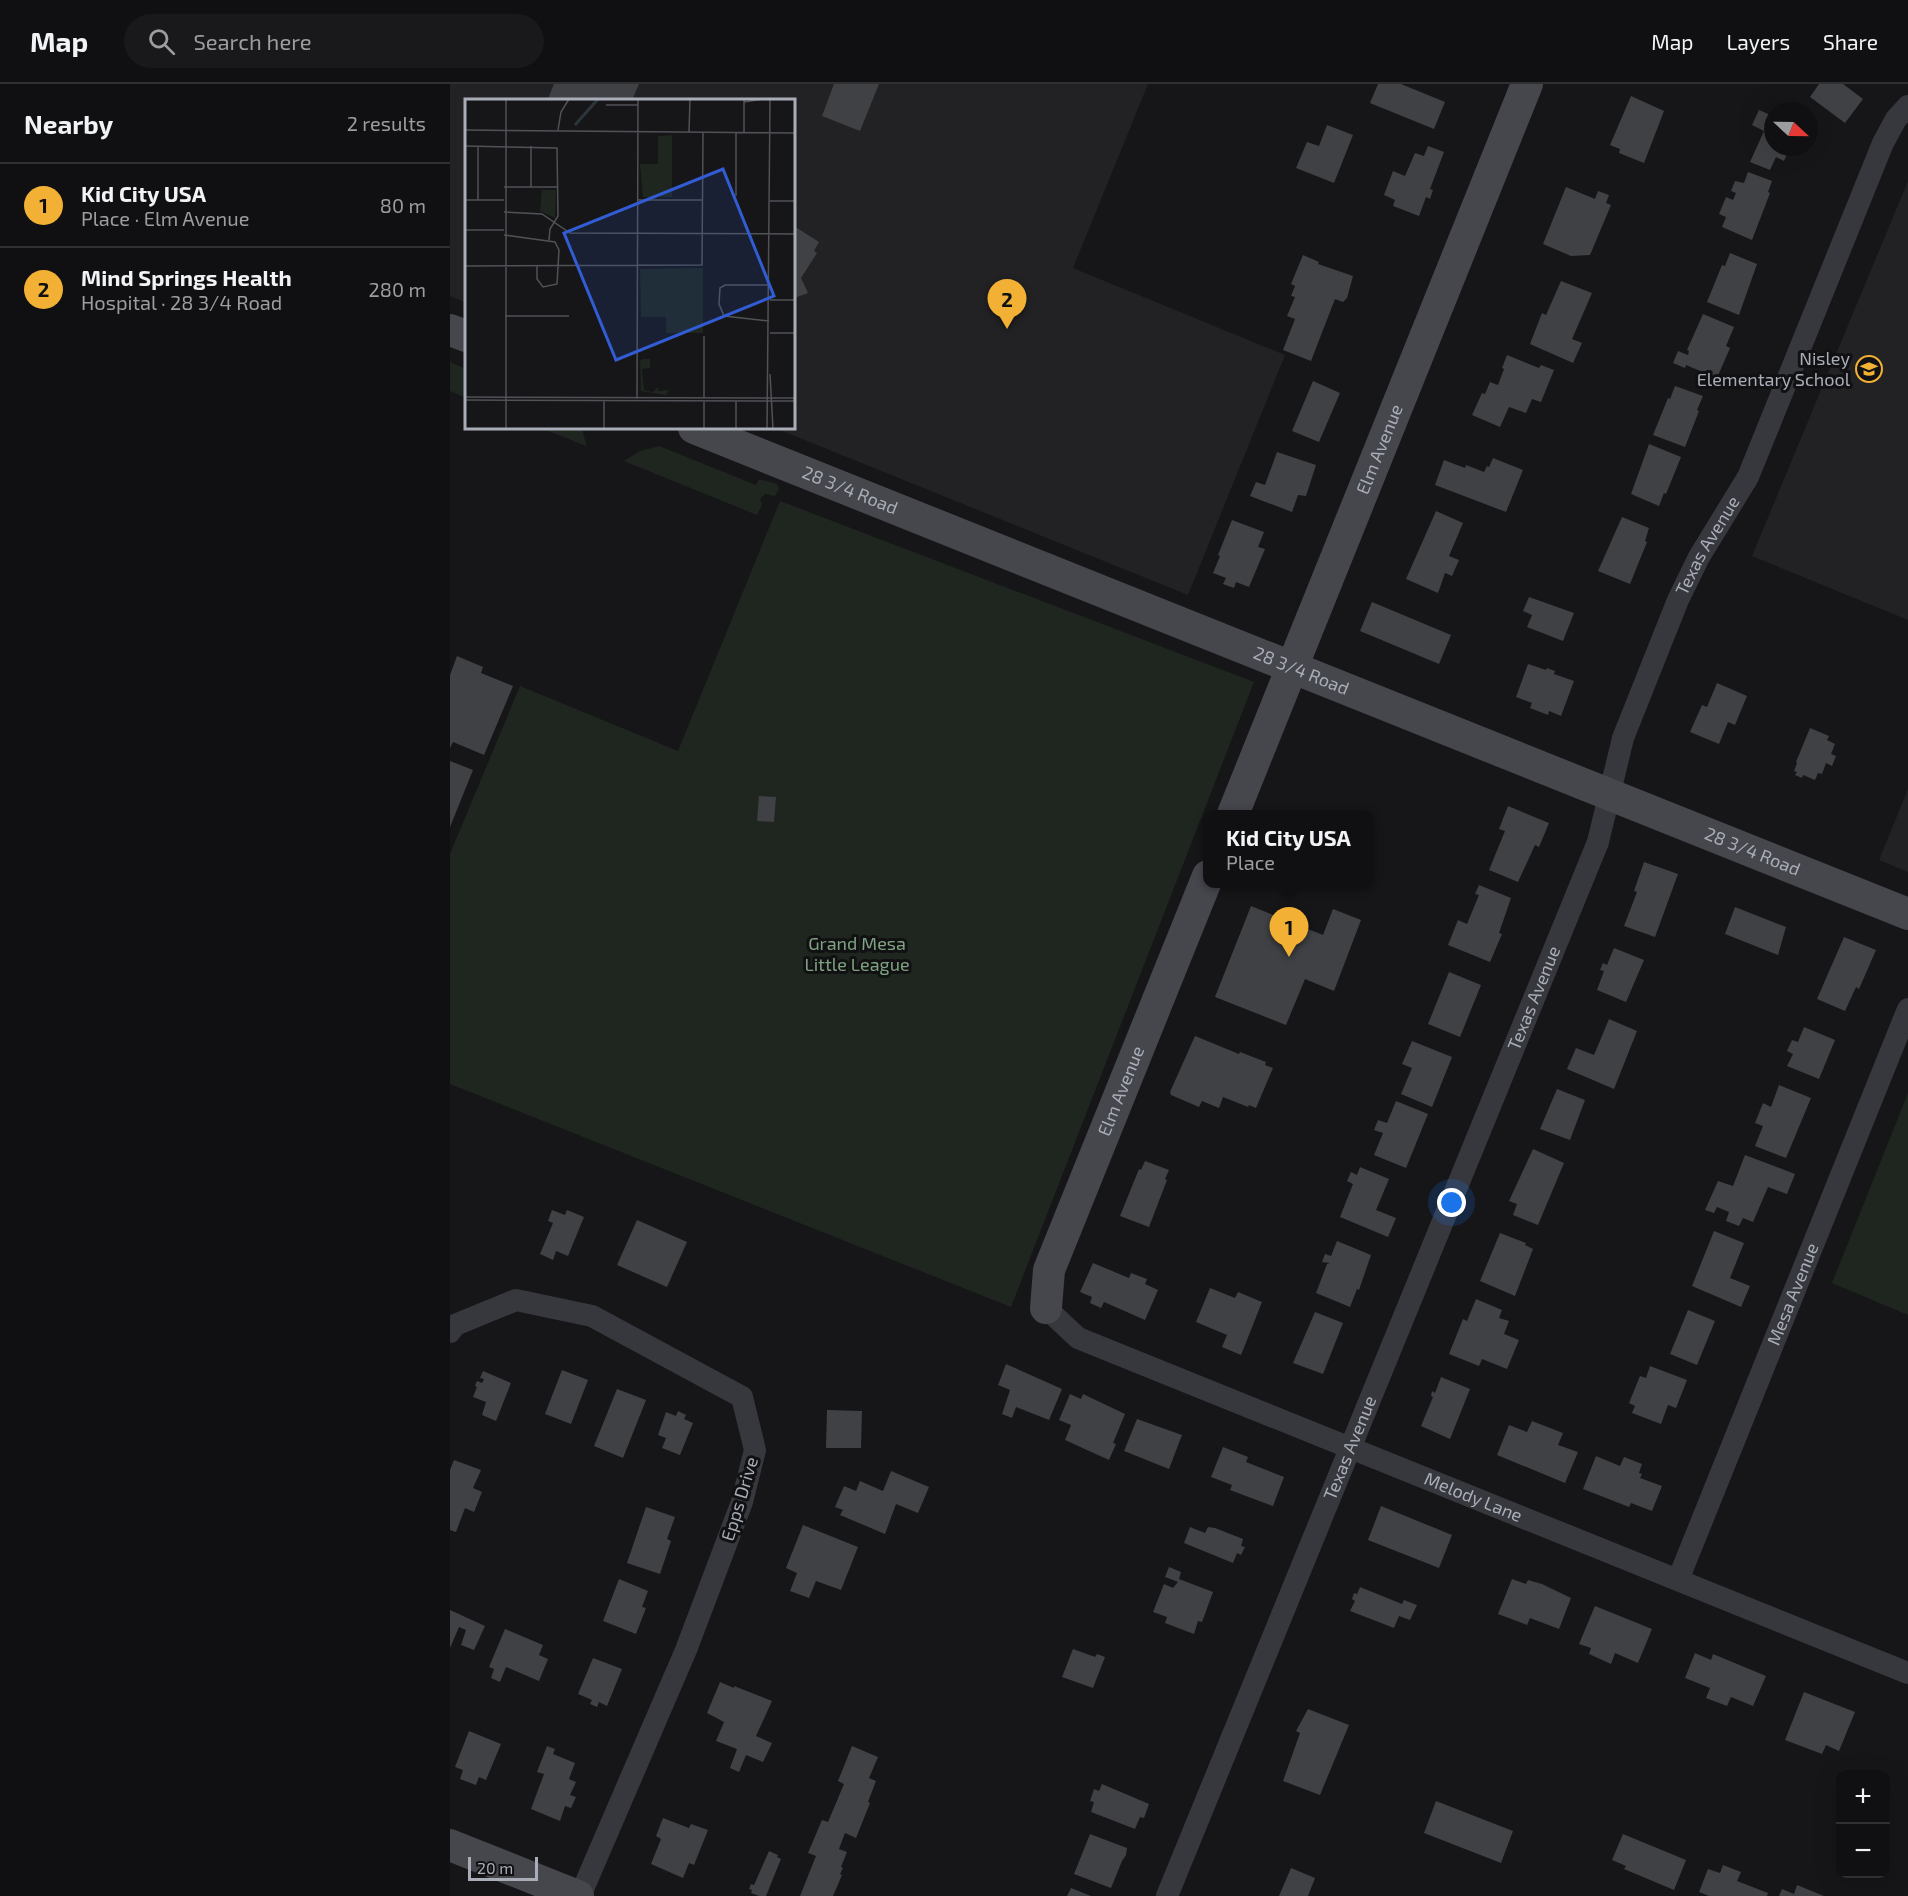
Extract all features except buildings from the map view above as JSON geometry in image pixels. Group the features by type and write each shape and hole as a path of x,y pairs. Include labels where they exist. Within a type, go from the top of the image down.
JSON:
{"street":[{"name":"Elm Avenue","path":"1235,810 1527,84"},
{"name":"Texas Avenue","path":"1167,1896 1598,842 1623,738 1678,600 1699,557 1749,477 1883,143 1896,119 1908,106"},
{"path":"450,330 465,336"},
{"name":"28 3/4 Road","path":"697,429 1908,914"},
{"name":"Elm Avenue","path":"1046,1308 1049,1270 1203,888"},
{"name":"Mesa Avenue","path":"1678,1580 1908,1009"},
{"name":"Epps Drive","path":"450,1332 455,1324 516,1300 592,1316 741,1397 755,1450 742,1502 686,1650 579,1896"},
{"name":"Melody Lane","path":"1046,1308 1078,1338 1908,1673"},
{"path":"450,1845 579,1896"}],"shaded area":[{"path":"450,84 1148,84 1073,268 1285,355 1188,595 777,429 795,429 795,99 465,99 465,303 450,296"},
{"name":"Nisley Elementary School","path":"1908,181 1908,620 1752,556"},
{"path":"1908,789 1908,872 1879,860"}],"green space":[{"path":"450,362 465,369 465,398 450,391"},
{"path":"544,429 582,429 586,446"},
{"path":"659,446 756,485 759,479 777,484 779,488 775,496 765,494 760,499 762,505 757,515 624,461 640,451"},
{"name":"Grand Mesa Little League","path":"780,501 1254,682 1011,1307 450,1084 450,854 520,686 678,751"},
{"path":"1908,1093 1908,1315 1832,1283"}],"place":[{"name":"Mind Springs Health","path":"1007,329"},
{"name":"Nisley Elementary School","path":"1869,369"},
{"name":"Kid City USA","path":"1289,957"}]}
